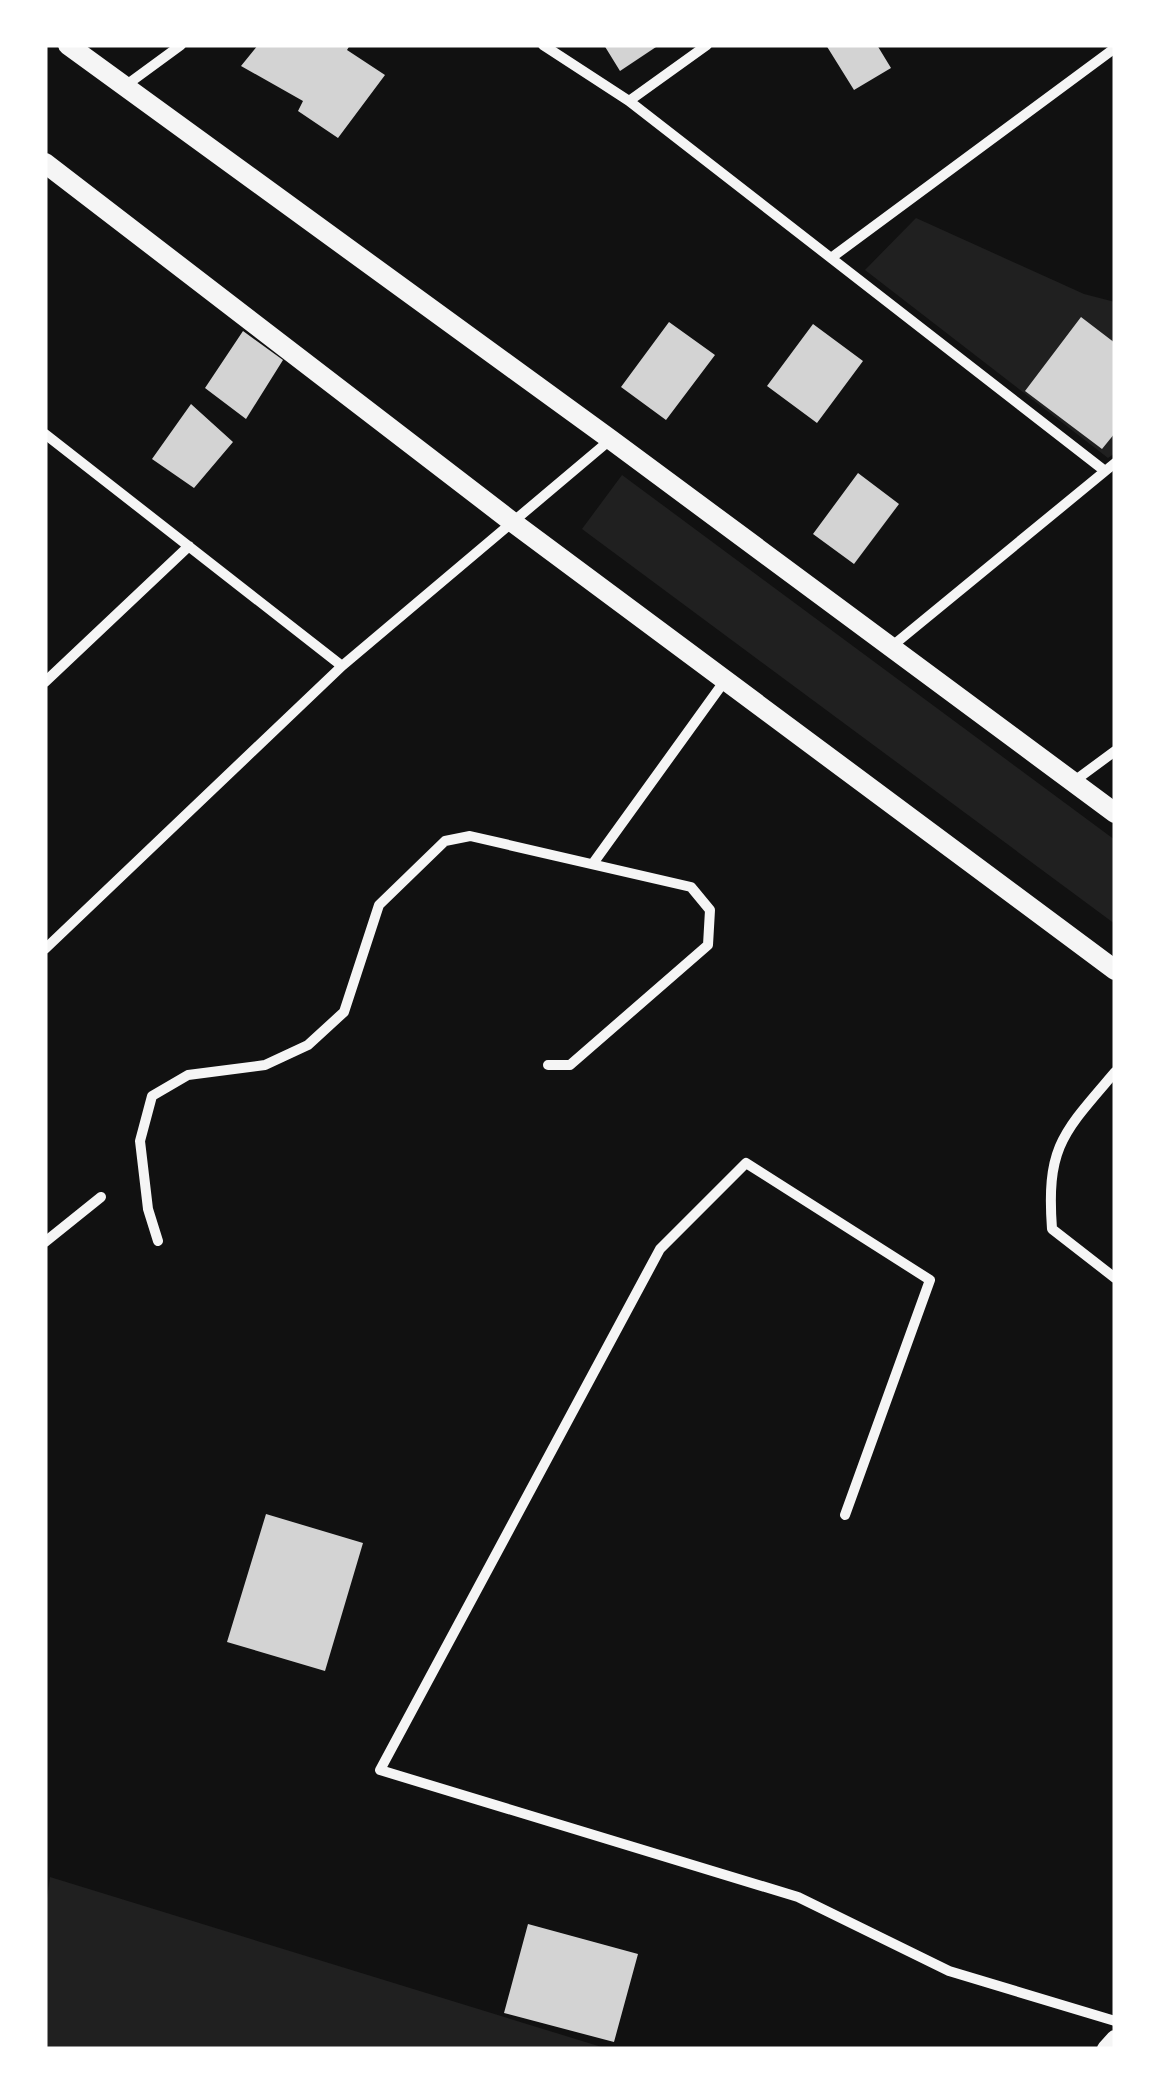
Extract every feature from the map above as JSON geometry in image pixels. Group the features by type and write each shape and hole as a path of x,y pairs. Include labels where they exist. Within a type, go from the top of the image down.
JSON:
{"main road":[{"path":"68,45 1115,813"},
{"path":"45,164 511,521 1115,970"}],"street":[{"path":"125,87 181,45"},
{"path":"544,45 629,101 1110,467 889,648"},
{"path":"629,101 707,45"},
{"path":"832,258 1115,48"},
{"path":"45,434 342,666"},
{"path":"45,949 342,666 610,439"},
{"path":"45,682 189,546"},
{"path":"594,862 727,679"},
{"path":"1072,782 1115,751"},
{"path":"158,1241 148,1209 140,1141 152,1096 188,1075 265,1064 308,1045 344,1012 379,904 445,841 470,836 692,887 710,910 708,945 570,1064 548,1064"},
{"path":"1115,1072 1060,1142 1049,1184 1052,1229 1115,1278"},
{"path":"845,1515 930,1280 746,1163 660,1249 380,1770 798,1898 949,1971 1115,2020"},
{"path":"45,1242 101,1197"},
{"path":"1106,2049 1115,2039"}],"shaded area":[{"path":"916,218 1084,294 1115,302 1115,453 1108,458 865,270"},
{"path":"622,475 1115,840 1115,924 582,529"},
{"path":"50,1877 608,2049 45,2049 45,1912"}],"building":[{"path":"258,45 350,45 347,50 385,75 338,138 298,111 303,101 241,66"},
{"path":"604,45 659,45 620,71"},
{"path":"826,45 877,45 891,68 854,90"},
{"path":"1081,317 1115,343 1115,433 1102,449 1025,391"},
{"path":"669,322 715,355 666,420 621,387"},
{"path":"813,324 863,361 817,423 767,386"},
{"path":"243,331 283,360 246,419 205,388"},
{"path":"191,404 233,442 194,488 152,459"},
{"path":"858,473 899,504 854,564 813,534"},
{"path":"266,1514 363,1543 325,1671 227,1642"},
{"path":"528,1924 638,1954 614,2042 504,2013"}]}
